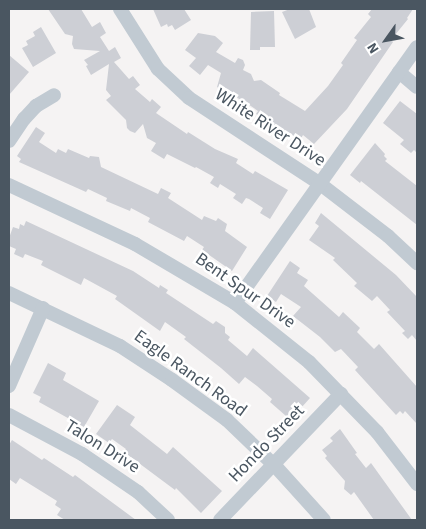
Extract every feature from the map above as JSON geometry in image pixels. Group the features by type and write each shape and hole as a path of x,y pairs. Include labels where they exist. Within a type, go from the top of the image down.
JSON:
{"street":[{"name":"White River Drive","path":"120,9 158,69 189,98 319,183 388,236 417,263"},
{"path":"234,303 417,47"},
{"path":"399,72 417,87"},
{"path":"9,141 24,119 36,106 54,95"},
{"name":"Bent Spur Drive","path":"9,185 135,244 234,303 280,337 341,394 377,432 417,484"},
{"name":"Eagle Ranch Road","path":"9,293 44,308 120,346 172,380 227,420 274,464 324,520"},
{"path":"9,386 44,308"},
{"name":"Hondo Street","path":"220,520 341,394"},
{"name":"Talon Drive","path":"9,416 82,454 138,492 168,520"}],"building":[{"path":"48,9 81,9 92,27 100,22 106,33 100,37 109,51 115,47 121,58 114,62 129,79 133,76 140,85 135,89 150,102 152,99 161,107 156,113 187,134 188,132 215,149 238,159 236,163 253,174 255,171 288,190 270,219 260,213 263,208 249,199 246,198 242,204 233,198 236,194 220,184 218,188 210,183 214,177 167,154 164,159 151,151 156,143 147,138 143,124 135,133 130,131 127,128 126,120 106,100 111,96 106,90 109,64 91,75 86,66 88,65 84,60 100,51 74,49 72,44 73,36 65,34"},
{"path":"153,9 184,9 191,20 175,30 172,25 168,27 167,24 161,27"},
{"path":"290,9 309,9 316,27 295,39 282,12"},
{"path":"372,9 413,9 347,109 314,144 303,135 300,140 256,114 258,111 245,102 217,87 221,73 208,65 200,75 189,66 196,58 185,50 198,33 215,36 223,43 216,52 235,63 238,58 243,60 245,65 243,70 251,74 254,81 261,80 280,93 279,95 305,111 328,86 343,65 341,63 357,40 354,38 371,17 368,14"},
{"path":"274,11 275,47 260,47 260,50 250,50 251,12"},
{"path":"41,27 56,53 33,67 22,48 28,45 26,41 35,36 33,32"},
{"path":"9,55 29,72 9,95"},
{"path":"400,101 417,114 417,153 414,150 411,153 400,144 404,140 383,123"},
{"path":"36,127 45,133 39,142 56,153 58,149 66,153 68,149 89,158 90,156 99,157 101,167 158,194 161,188 171,193 168,198 202,220 204,216 216,221 218,218 227,224 225,231 247,247 232,271 202,250 204,247 187,236 184,241 148,222 150,218 131,208 130,211 106,201 107,198 88,189 86,192 19,162 21,159 17,156"},
{"path":"375,143 385,154 384,156 387,159 385,161 417,186 417,225 361,181 360,183 350,175"},
{"path":"321,213 396,275 417,297 417,341 412,335 408,339 402,333 405,331 387,312 390,310 377,296 372,301 354,286 357,283 333,260 335,258 309,240 319,226 315,223"},
{"path":"26,221 133,271 159,288 160,285 168,290 166,293 213,324 216,321 225,327 225,333 230,337 228,340 247,356 253,348 310,398 292,418 286,419 286,416 270,402 272,399 257,386 245,377 239,384 184,339 186,337 165,322 160,331 115,299 117,296 84,278 81,285 41,265 43,261 25,254 23,258 14,254 16,249 9,246 9,238 13,227 19,229 20,224 24,226"},
{"path":"290,261 300,268 297,273 308,280 304,286 339,317 343,312 360,328 357,332 374,349 379,344 417,387 417,424 405,411 403,414 400,411 396,415 355,370 358,367 341,349 335,352 320,337 293,316 301,307 281,294 276,302 267,296"},
{"path":"48,363 66,373 63,380 99,401 84,427 39,402 41,397 33,393"},
{"path":"117,405 135,417 130,425 167,454 173,447 222,491 201,513 176,488 175,490 124,452 126,449 112,439 109,443 96,434"},
{"path":"340,429 366,468 371,463 412,520 374,520 354,492 351,495 344,489 345,481 325,458 327,456 322,450 333,441 330,438"},
{"path":"12,440 42,460 44,458 73,477 75,475 136,520 65,520 57,515 61,509 55,505 57,501 20,478 16,484 9,479 9,445"}]}
